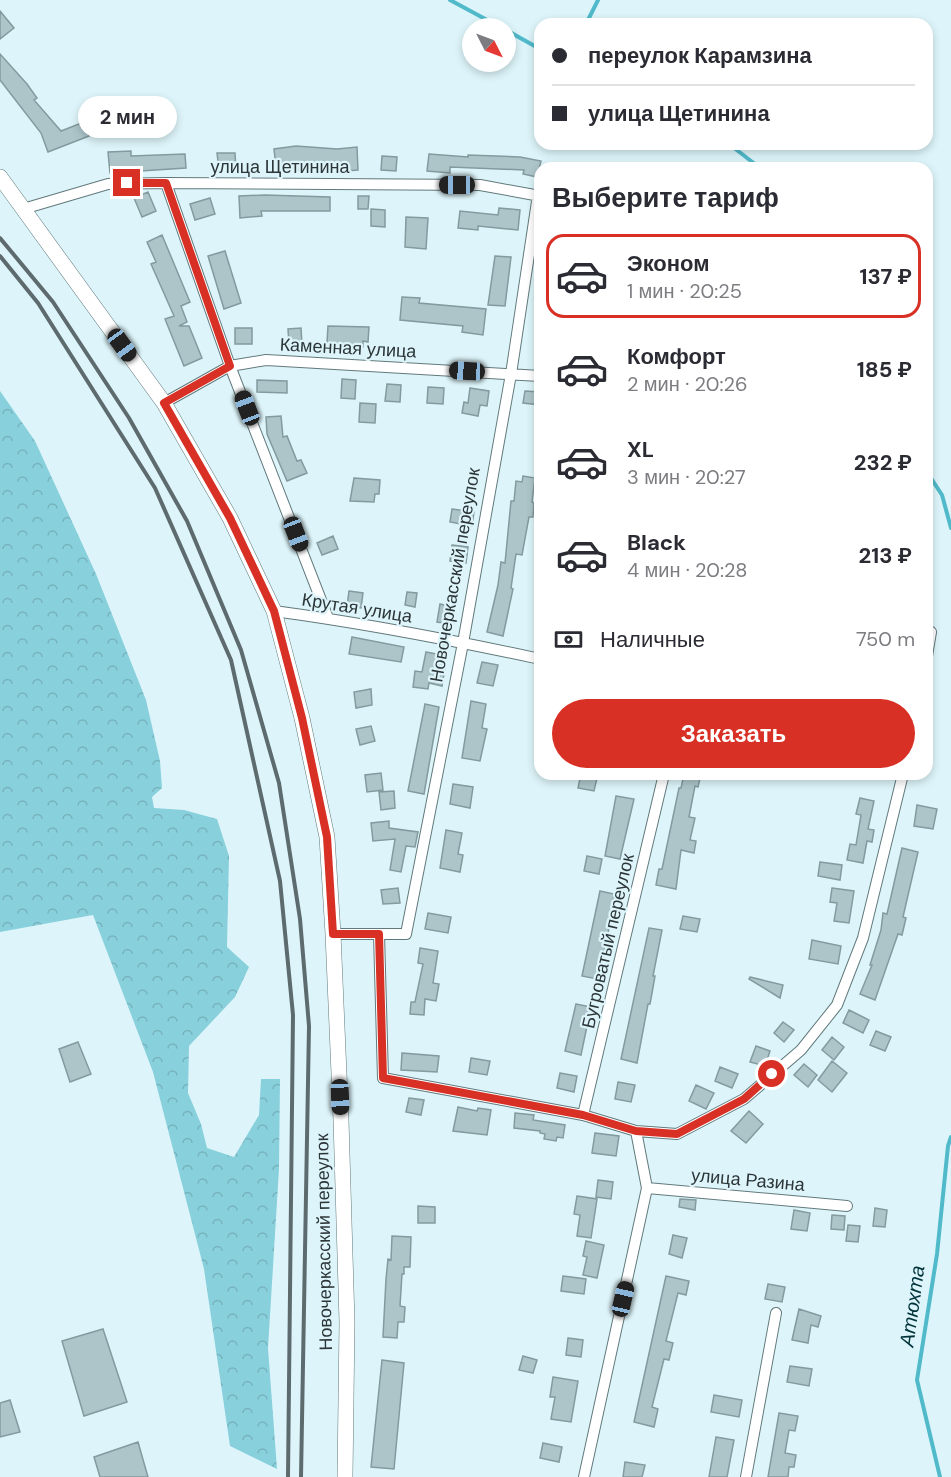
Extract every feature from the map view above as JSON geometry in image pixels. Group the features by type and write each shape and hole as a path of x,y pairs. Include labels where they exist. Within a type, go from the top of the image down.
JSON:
{"main road":[{"name":"Новочеркасский переулок","path":"0,177 164,403 230,518 274,611 302,718 327,837 333,934 347,1322 345,1477"}],"street":[{"path":"166,183 230,366 328,618"},
{"name":"улица Щетинина","path":"23,209 108,184 480,185 534,194"},
{"name":"Новочеркасский переулок","path":"333,934 406,934 463,643 511,374 534,227"},
{"name":"Каменная улица","path":"164,403 230,366 266,360 534,376"},
{"name":"Крутая улица","path":"274,611 328,618 534,658"},
{"name":"Бугроватый переулок","path":"583,1115 663,780"},
{"path":"379,934 383,1078 583,1115 636,1131 677,1134 744,1099 801,1050 837,1005 863,938 902,780"},
{"path":"584,1477 647,1188 636,1131"},
{"name":"улица Разина","path":"647,1188 847,1206"},
{"path":"746,1477 776,1313"}],"green space":[{"path":"0,391 35,441 96,574 146,700 160,761 162,788 152,797 154,808 184,810 217,819 229,856 227,947 249,967 235,997 189,1046 188,1093 201,1124 207,1148 234,1157 259,1115 261,1079 280,1079 279,1169 268,1348 277,1469 230,1446 204,1269 153,1072 93,915 0,932"}],"building":[{"path":"0,11 14,28 0,39"},
{"path":"0,54 27,84 37,98 34,100 61,131 84,122 89,136 48,152 41,133 0,80"},
{"path":"296,146 337,149 357,147 358,170 333,172 295,170 295,167 276,168 274,149"},
{"path":"131,151 131,156 185,154 186,168 110,173 108,152"},
{"path":"217,153 235,153 236,169 219,170"},
{"path":"429,154 520,157 541,161 534,162 534,176 523,174 524,170 450,167 450,173 427,171"},
{"path":"382,156 397,157 396,171 381,170"},
{"path":"148,192 156,211 142,217 134,198"},
{"path":"239,196 330,197 330,211 261,211 262,216 240,218"},
{"path":"358,196 369,196 368,209 358,209"},
{"path":"210,198 215,214 195,220 190,204"},
{"path":"499,208 520,210 518,230 478,226 478,230 458,228 460,211 498,215"},
{"path":"371,209 385,210 385,227 371,226"},
{"path":"406,217 428,218 426,249 405,247"},
{"path":"162,235 190,302 181,306 187,322 179,326 189,326 202,358 184,366 165,319 174,316 151,264 156,262 147,242"},
{"path":"225,251 241,303 224,309 208,256"},
{"path":"495,256 511,257 505,306 488,305"},
{"path":"402,297 420,298 419,303 486,309 483,335 462,332 463,326 400,320"},
{"path":"328,326 369,327 368,342 363,341 363,347 327,342"},
{"path":"235,328 252,328 252,344 235,344"},
{"path":"301,328 302,344 289,345 288,329"},
{"path":"342,379 356,380 355,399 341,398"},
{"path":"257,380 287,381 287,393 257,392"},
{"path":"387,384 401,385 400,402 385,401"},
{"path":"428,387 444,388 443,404 427,403"},
{"path":"470,388 489,391 487,406 480,405 478,416 462,413 464,402 468,403"},
{"path":"525,391 534,392 534,404 523,403"},
{"path":"360,403 376,404 375,423 359,422"},
{"path":"281,416 283,437 287,436 297,461 301,460 307,473 287,481 267,434 266,417"},
{"path":"523,476 534,478 533,517 529,517 522,555 516,554 511,588 513,589 503,636 487,632 501,562 505,563 511,501 514,501 516,481 522,482"},
{"path":"354,478 380,480 379,494 375,494 374,502 350,501"},
{"path":"452,509 474,512 472,526 450,522"},
{"path":"333,536 338,549 322,555 317,543"},
{"path":"452,545 468,547 466,563 450,561"},
{"path":"349,591 363,593 361,608 347,606"},
{"path":"407,592 417,593 415,607 405,605"},
{"path":"440,604 454,607 450,624 437,622"},
{"path":"352,637 404,647 401,662 349,654"},
{"path":"426,652 447,656 442,686 429,683 428,689 413,687 415,671 422,672"},
{"path":"482,662 498,665 493,686 477,683"},
{"path":"371,689 372,705 356,708 354,692"},
{"path":"471,701 486,704 482,728 487,729 480,761 462,758"},
{"path":"425,704 439,707 424,794 408,791"},
{"path":"371,726 375,741 360,745 356,729"},
{"path":"381,773 383,790 367,792 365,775"},
{"path":"580,780 597,780 594,791 578,788"},
{"path":"683,780 700,780 698,787 695,786 689,817 695,818 690,840 696,841 694,853 681,850 676,889 656,885 659,869 662,869 679,788 681,788"},
{"path":"453,784 473,787 470,808 450,804"},
{"path":"394,791 395,808 381,810 379,792"},
{"path":"616,796 634,799 620,859 605,856"},
{"path":"860,798 874,801 868,829 874,830 872,842 867,841 863,863 847,860 850,844 856,845 861,815 856,814"},
{"path":"917,805 937,809 933,829 914,826"},
{"path":"389,821 389,828 418,832 415,847 406,846 401,872 390,870 395,839 373,841 371,823"},
{"path":"446,830 462,833 458,854 463,855 460,872 440,868"},
{"path":"902,848 918,852 903,917 906,918 902,935 898,934 875,1000 860,994 872,965 870,965 881,930 883,913 887,914"},
{"path":"587,856 602,859 599,874 584,871"},
{"path":"820,862 842,865 840,880 818,876"},
{"path":"398,888 400,903 383,904 381,890"},
{"path":"832,888 854,891 849,923 834,921 837,903 830,902"},
{"path":"600,891 614,894 607,940 597,979 582,976"},
{"path":"428,913 451,917 448,933 425,929"},
{"path":"683,916 700,919 697,932 680,929"},
{"path":"649,928 662,930 650,1004 648,1004 637,1063 621,1059"},
{"path":"812,940 841,946 838,964 809,959"},
{"path":"420,948 438,951 433,983 439,984 436,1001 425,999 424,1015 410,1014 411,1002 415,1002 423,964 418,963"},
{"path":"750,977 783,985 780,998 749,979"},
{"path":"576,1004 591,1007 581,1055 565,1051"},
{"path":"849,1010 869,1020 863,1033 843,1023"},
{"path":"783,1022 794,1030 784,1042 774,1033"},
{"path":"876,1031 891,1037 885,1051 870,1045"},
{"path":"832,1037 844,1047 834,1060 822,1050"},
{"path":"78,1042 91,1074 70,1082 59,1049"},
{"path":"756,1046 770,1051 765,1066 750,1062"},
{"path":"402,1053 439,1056 437,1072 401,1070"},
{"path":"471,1058 490,1061 487,1075 469,1072"},
{"path":"832,1061 847,1073 832,1092 818,1080"},
{"path":"804,1064 817,1075 808,1087 794,1075"},
{"path":"720,1067 738,1074 732,1088 715,1081"},
{"path":"560,1073 577,1076 574,1092 557,1088"},
{"path":"618,1082 635,1085 631,1102 615,1099"},
{"path":"696,1085 714,1093 706,1109 689,1101"},
{"path":"409,1098 424,1100 421,1115 406,1112"},
{"path":"458,1107 477,1111 478,1108 491,1110 487,1135 453,1131"},
{"path":"749,1111 763,1124 746,1143 731,1131"},
{"path":"515,1113 534,1115 533,1120 565,1125 563,1138 557,1137 556,1141 544,1139 545,1134 540,1131 514,1128"},
{"path":"595,1133 619,1136 616,1156 592,1153"},
{"path":"598,1180 613,1182 611,1199 596,1197"},
{"path":"577,1196 597,1199 591,1238 577,1236 580,1215 574,1214"},
{"path":"680,1199 696,1200 695,1210 679,1207"},
{"path":"418,1206 435,1207 435,1223 418,1223"},
{"path":"875,1208 887,1210 885,1227 873,1226"},
{"path":"794,1210 810,1213 807,1231 791,1229"},
{"path":"832,1215 845,1216 844,1230 831,1229"},
{"path":"848,1225 860,1226 858,1242 846,1241"},
{"path":"673,1235 687,1238 682,1258 669,1254"},
{"path":"392,1236 411,1237 410,1267 404,1267 404,1274 402,1274 400,1306 405,1307 404,1322 398,1322 397,1338 383,1337 386,1279 388,1259 391,1260"},
{"path":"586,1241 604,1245 597,1278 583,1275 587,1257 583,1256"},
{"path":"563,1276 586,1279 584,1294 561,1291"},
{"path":"666,1276 689,1281 686,1295 678,1293 666,1341 673,1343 669,1360 664,1359 652,1407 658,1409 654,1427 634,1422"},
{"path":"768,1284 785,1287 782,1302 765,1299"},
{"path":"799,1309 821,1316 818,1327 811,1325 808,1343 792,1340"},
{"path":"103,1329 127,1402 84,1416 62,1341"},
{"path":"568,1338 583,1340 581,1357 566,1355"},
{"path":"523,1356 537,1360 533,1373 519,1370"},
{"path":"382,1360 404,1363 394,1469 371,1467"},
{"path":"790,1366 812,1369 809,1386 787,1382"},
{"path":"553,1377 578,1381 571,1422 551,1419 555,1397 550,1397"},
{"path":"714,1395 742,1400 739,1417 711,1412"},
{"path":"10,1400 20,1432 0,1437 0,1403"},
{"path":"779,1413 798,1416 795,1431 789,1430 785,1453 796,1455 794,1467 789,1467 788,1477 768,1477"},
{"path":"716,1437 734,1440 727,1477 709,1477"},
{"path":"138,1442 148,1477 100,1477 94,1457"},
{"path":"543,1443 562,1447 559,1462 540,1458"},
{"path":"625,1462 645,1465 642,1477 623,1477"}],"waterway":[{"name":"Атюхта","path":"450,0 483,18"},
{"path":"589,18 598,0"},
{"name":"Атюхта","path":"516,36 534,46"},
{"name":"Атюхта","path":"737,150 752,162"},
{"name":"Атюхта","path":"933,481 942,495 951,528"},
{"name":"Атюхта","path":"940,1477 917,1380 937,1254 948,1146 951,1137"}],"railway":[{"path":"0,238 53,302 129,418 187,521 241,650 279,783 300,919 309,1026 301,1477"},
{"path":"0,256 38,303 155,488 231,660 280,881 293,1015 288,1477"}],"route":[{"path":"127,183 166,183 230,366 164,403 230,518 274,611 302,718 327,837 333,934 379,934 383,1078 583,1115 636,1131 677,1134 744,1099 772,1074"}]}
